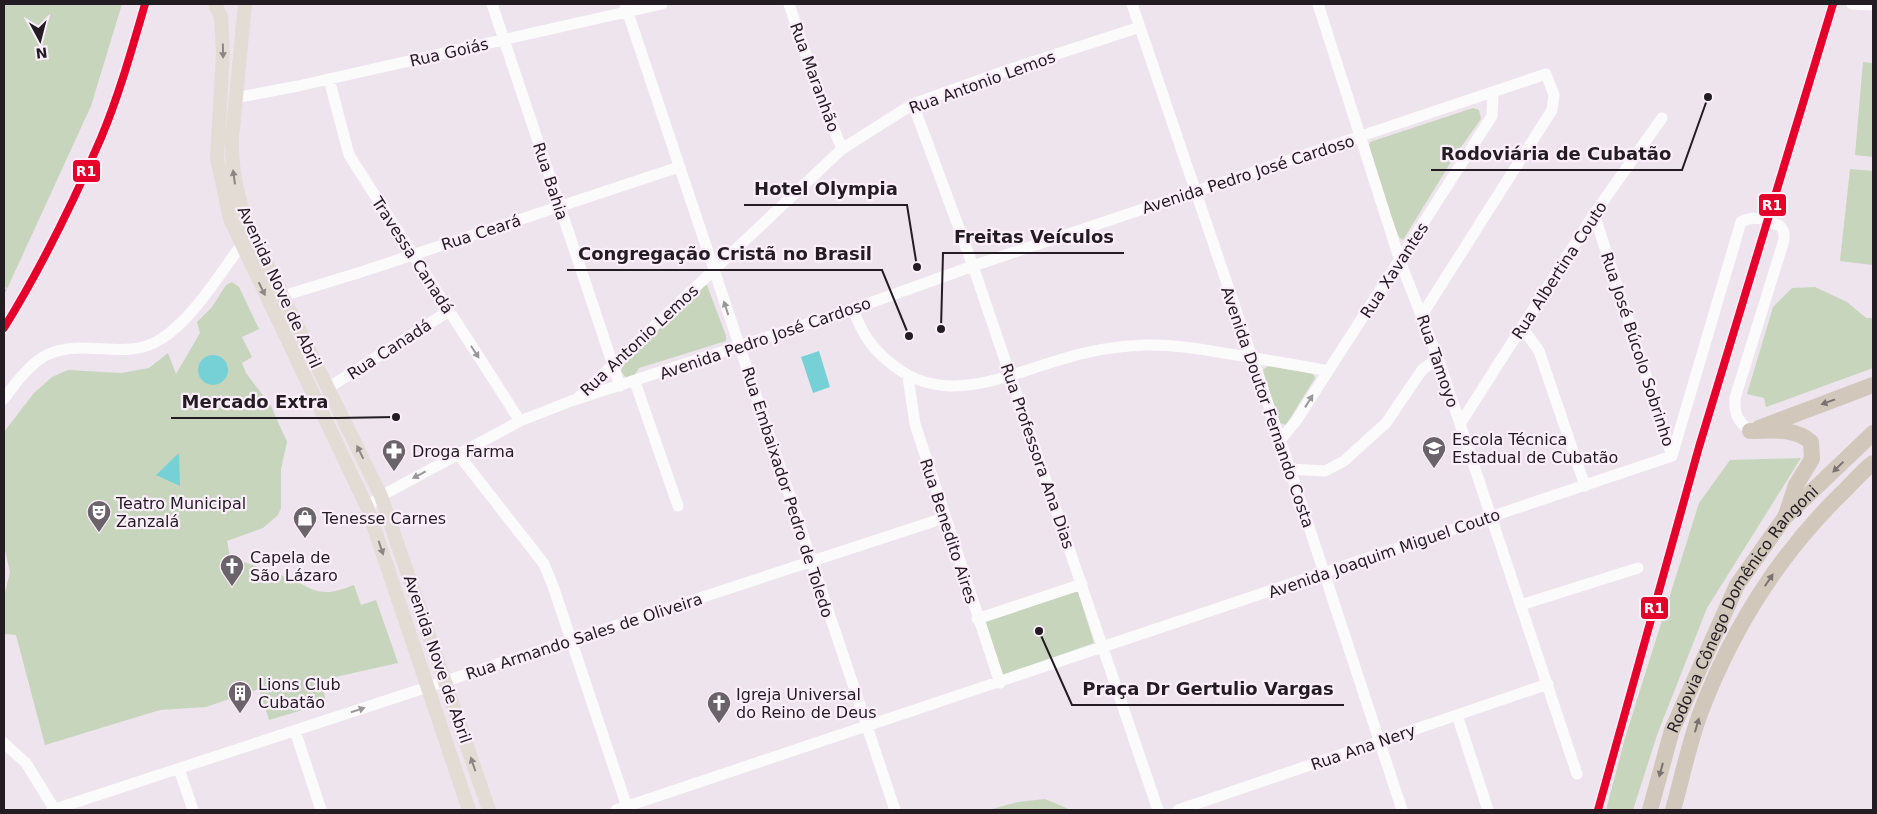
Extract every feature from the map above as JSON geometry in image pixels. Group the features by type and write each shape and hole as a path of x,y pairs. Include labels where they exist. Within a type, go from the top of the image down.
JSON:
{"highway":[{"path":"1750,431 1873,385"},
{"path":"1750,431 1794,432 1804,436 1811,442 1812,459 1796,485 1786,518"},
{"name":"Rodovia Cônego Domênico Rangoni","path":"1650,810 1672,730 1737,585 1786,518 1873,433"},
{"name":"Rodovia Cônego Domênico Rangoni","path":"1673,810 1700,712 1726,652 1753,604 1784,558 1823,512 1873,463"}],"main road":[{"name":"Avenida Nove de Abril","path":"215,4 220,17 223,53 217,158 224,201 240,246 367,507 469,810"},
{"name":"Avenida Nove de Abril","path":"245,4 235,98 232,158 238,196 251,232 381,496 489,810"}],"street":[{"name":"Rua Bahia","path":"492,4 620,386"},
{"name":"Rua Goiás","path":"235,98 504,40 626,8 662,4"},
{"name":"Rua Maranhão","path":"789,4 815,82 842,149"},
{"name":"Avenida Doutor Fernando Costa","path":"1132,4 1290,469 1402,810"},
{"name":"Rua Tamoyo","path":"1318,4 1400,261 1438,358 1578,774"},
{"path":"1852,4 1869,5"},
{"name":"Rua Embaixador Pedro de Toledo","path":"626,8 895,810"},
{"name":"Rua Antonio Lemos","path":"571,402 586,391 842,149 913,104 1008,70 1140,27"},
{"name":"Avenida Pedro José Cardoso","path":"367,507 381,496 520,421 571,402 853,309 974,266 1546,74 1554,95 1552,110 1422,315"},
{"name":"Travessa Canadá","path":"329,79 349,155 520,421"},
{"name":"Rua Xavantes","path":"1280,440 1296,421 1492,116 1492,93"},
{"name":"Rua Professora Ana Dias","path":"913,104 974,266 1158,810"},
{"name":"Rua Albertina Couto","path":"1460,424 1594,214 1662,118"},
{"name":"Rua Ceará","path":"283,296 679,167"},
{"name":"Rua José Búcolo Sobrinho","path":"1594,214 1672,456"},
{"path":"1672,456 1741,222 1747,218 1756,218 1780,226 1784,232 1784,240 1734,398 1734,412 1739,422 1750,431"},
{"path":"4,399 31,367 48,354 65,349 87,347 123,351 143,348 160,339 178,325 194,307 251,232"},
{"path":"853,309 861,332 872,346 908,377 925,384 952,386 980,383 1011,376 1059,360 1114,347 1181,346 1328,371"},
{"name":"Rua Canadá","path":"328,388 449,311"},
{"path":"1522,327 1539,351 1585,486"},
{"path":"1290,469 1324,471 1344,461 1386,423 1422,370 1438,358"},
{"name":"Rua Benedito Aires","path":"908,377 915,424 944,518 1000,683"},
{"path":"635,382 678,506"},
{"path":"458,454 544,564 571,640 624,809"},
{"name":"Avenida Joaquim Miguel Couto","path":"624,809 1672,456"},
{"name":"Rua Armando Sales de Oliveira","path":"54,810 944,518"},
{"path":"1521,605 1638,568"},
{"path":"978,619 1082,584"},
{"name":"Rua Ana Nery","path":"1178,810 1548,684"},
{"path":"1457,714 1488,810"},
{"path":"295,731 321,810"},
{"path":"4,743 26,763 54,810"},
{"path":"179,768 193,810"}],"green space":[{"path":"4,4 122,4 91,106 7,289 4,285"},
{"path":"1863,62 1873,63 1873,157 1855,155"},
{"path":"1473,108 1479,110 1481,119 1454,157 1403,240 1399,237 1387,206 1369,145 1370,142"},
{"path":"1850,169 1873,171 1873,265 1840,261"},
{"path":"232,282 239,287 259,329 242,337 252,357 242,363 246,373 271,406 287,442 281,469 281,508 278,515 263,528 227,541 230,557 319,591 332,592 354,585 361,605 376,600 398,663 322,680 326,703 269,720 259,689 206,707 160,710 45,745 16,635 4,634 4,597 10,572 4,546 4,432 34,393 52,377 68,370 121,373 149,368 168,353 176,374 200,333 197,322 212,307 226,285"},
{"path":"701,284 707,285 726,336 726,341 639,368 634,376 626,378 621,371 624,363 622,360"},
{"path":"1815,287 1847,302 1866,318 1873,318 1873,368 1766,407 1764,398 1747,394 1773,307 1792,288"},
{"path":"1268,366 1313,374 1315,378 1286,425 1280,423 1264,374 1263,370"},
{"path":"1801,458 1707,608 1657,735 1633,810 1606,810 1625,738 1699,503 1730,460"},
{"path":"1077,589 1094,643 1003,675 984,620"},
{"path":"1045,799 1071,810 989,810 1018,802"}],"water":[{"path":"819,351 830,387 813,393 801,357"},
{"path":"213,355 224,359 228,370 224,381 213,385 202,381 198,370 202,359"},
{"path":"179,453 180,486 156,475"}],"transit line":[{"name":"R1","path":"4,328 56,235 108,122 145,4"},
{"name":"R1","path":"1598,810 1699,447 1833,4"}],"place":[{"name":"Rodoviária de Cubatão","path":"1708,97"},
{"name":"Hotel Olympia","path":"917,267"},
{"name":"Freitas Veículos","path":"941,329"},
{"name":"Congregação Cristã no Brasil","path":"909,336"},
{"name":"Mercado Extra","path":"396,417"},
{"name":"Escola Técnica Estadual de Cubatão","path":"1434,469"},
{"name":"Droga Farma","path":"394,472"},
{"name":"Teatro Municipal Zanzalá","path":"99,533"},
{"name":"Tenesse Carnes","path":"305,539"},
{"name":"Capela de São Lázaro","path":"232,587"},
{"name":"Praça Dr Gertulio Vargas","path":"1039,631"},
{"name":"Lions Club Cubatão","path":"240,714"},
{"name":"Igreja Universal do Reino de Deus","path":"719,724"}]}
